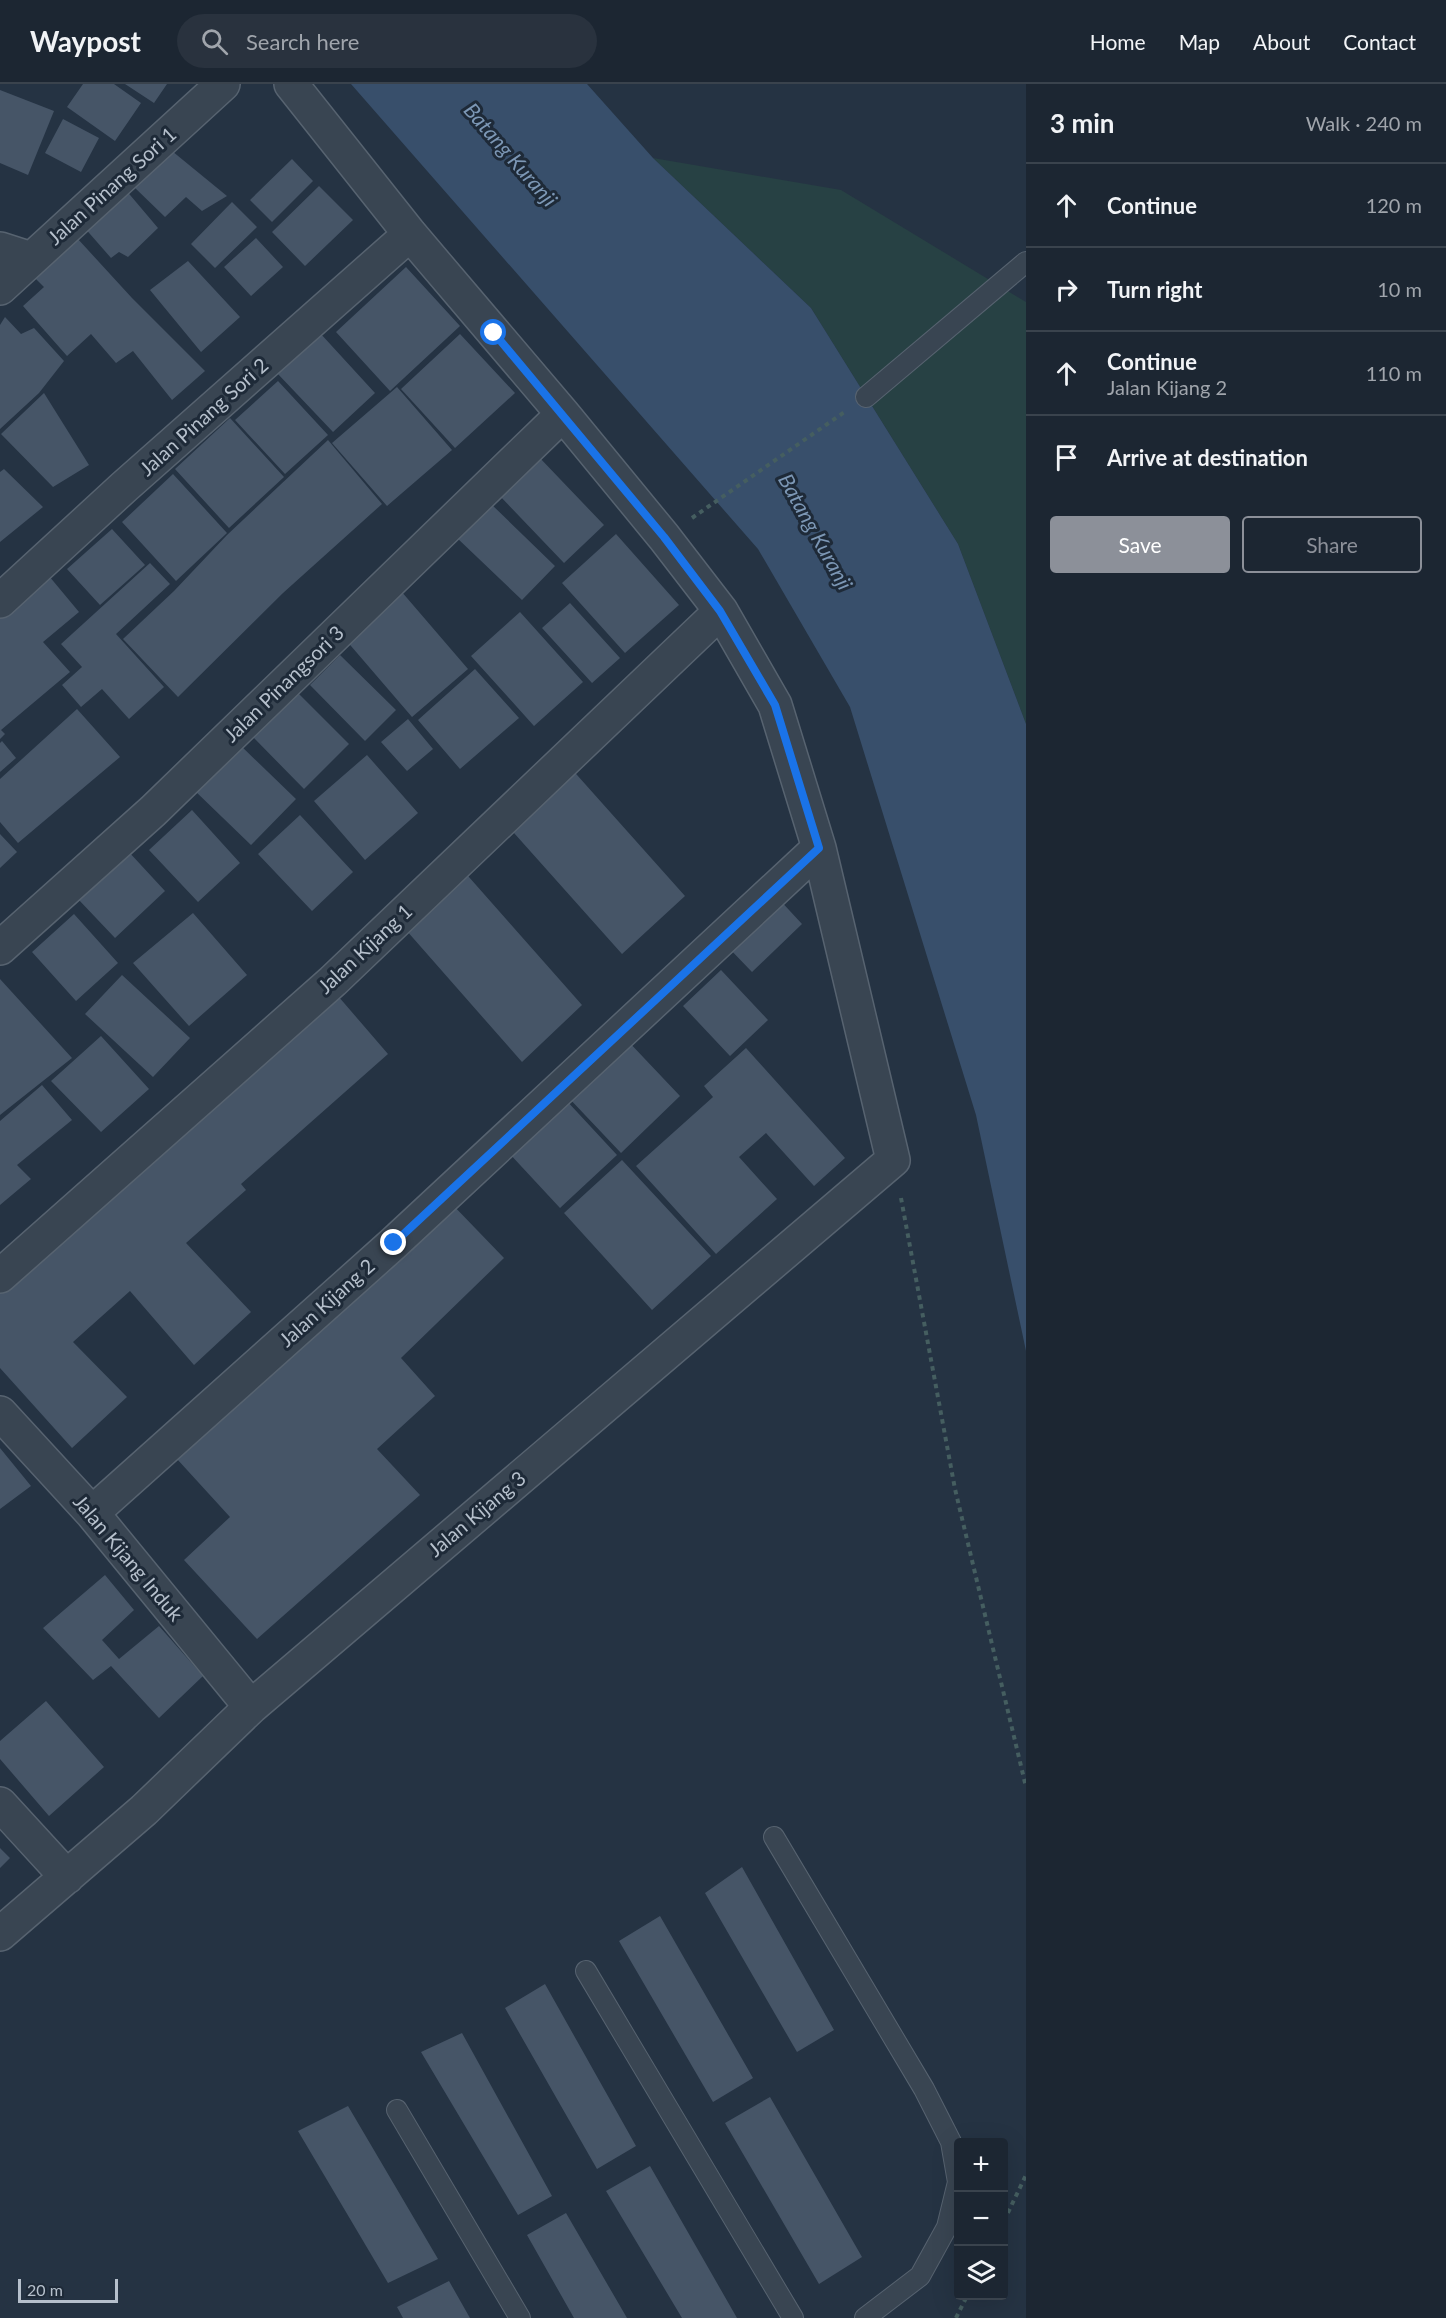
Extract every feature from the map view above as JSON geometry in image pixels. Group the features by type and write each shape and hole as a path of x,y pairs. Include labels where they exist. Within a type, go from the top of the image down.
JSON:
{"street":[{"name":"Jalan Pinang Sori 1","path":"0,288 223,84"},
{"path":"291,84 410,234 664,537 720,611 775,705 808,858 893,1160"},
{"name":"Jalan Pinang Sori 2","path":"0,601 124,487 410,234"},
{"path":"0,249 31,259"},
{"name":"Jalan Pinangsori 3","path":"0,948 153,810 563,414"},
{"name":"Jalan Kijang 1","path":"0,1276 333,981 720,611"},
{"name":"Jalan Kijang 2","path":"92,1513 394,1243 808,858"},
{"name":"Jalan Kijang 3","path":"0,1934 144,1810 251,1707 893,1160"},
{"name":"Jalan Kijang Induk","path":"0,1413 92,1513 251,1707"},
{"path":"0,1804 68,1877"}],"lane":[{"path":"866,397 1026,262"},
{"path":"774,1837 924,2089 951,2142 958,2182 947,2227 920,2276 865,2318"},
{"path":"586,1971 793,2318"},
{"path":"397,2110 520,2318"}],"path":[{"path":"685,523 866,397"},
{"path":"893,1160 955,1489 1026,1787"},
{"path":"1008,2213 1026,2175"},
{"path":"956,2318 965,2300"}],"green space":[{"path":"653,158 841,190 1026,302 1026,724 958,544 811,308"}],"water":[{"name":"Batang Kuranji","path":"351,84 587,84 653,158 811,308 958,544 1026,724 1026,1351 976,1115 850,707 758,549"}],"building":[{"path":"83,84 114,84 141,103 115,141 67,107"},
{"path":"125,84 167,84 154,103"},
{"path":"0,90 54,111 28,175 0,163"},
{"path":"63,119 99,138 81,172 45,153"},
{"path":"172,151 227,196 202,211 186,197 165,217 132,185"},
{"path":"292,159 313,181 272,222 250,200"},
{"path":"319,186 353,220 305,266 272,232"},
{"path":"125,189 158,228 128,257 119,252 111,258 83,226"},
{"path":"232,202 257,227 215,268 191,244"},
{"path":"77,238 132,298 205,371 172,400 133,351 116,363 91,334 67,356 23,306 44,287 34,277"},
{"path":"256,238 283,267 251,296 224,267"},
{"path":"188,261 240,317 201,352 150,290"},
{"path":"406,267 460,326 390,391 336,332"},
{"path":"5,317 21,334 34,328 64,361 39,393 0,429 0,325"},
{"path":"320,333 375,393 333,432 277,373"},
{"path":"460,334 515,393 455,448 401,389"},
{"path":"278,381 328,435 285,474 235,420"},
{"path":"397,387 452,450 387,506 332,443"},
{"path":"44,393 89,465 53,487 1,434"},
{"path":"230,418 284,477 229,528 175,469"},
{"path":"328,440 382,504 283,593 178,697 123,639 174,591 227,535"},
{"path":"538,456 604,525 564,563 498,494"},
{"path":"4,469 43,507 0,542 0,472"},
{"path":"173,474 227,533 176,581 122,522"},
{"path":"489,502 555,566 522,600 456,537"},
{"path":"112,529 145,565 100,605 67,569"},
{"path":"616,534 679,605 625,653 562,583"},
{"path":"150,563 170,584 116,634 164,687 129,719 102,689 81,707 62,685 82,667 61,644"},
{"path":"49,576 79,612 43,642 70,672 1,730 5,734 0,739 0,616"},
{"path":"401,591 468,669 412,717 345,639"},
{"path":"570,603 620,658 592,683 542,628"},
{"path":"520,612 583,682 534,726 471,656"},
{"path":"340,655 396,710 365,741 310,685"},
{"path":"475,669 519,718 460,769 418,720"},
{"path":"297,692 349,744 304,789 253,737"},
{"path":"77,709 120,757 18,843 0,822 0,779"},
{"path":"408,719 433,749 407,771 381,742"},
{"path":"2,741 16,758 0,772 0,743"},
{"path":"238,743 296,799 251,845 193,789"},
{"path":"367,755 418,813 365,860 314,801"},
{"path":"569,766 685,896 622,954 506,824"},
{"path":"192,810 240,863 198,902 149,850"},
{"path":"300,815 353,872 312,911 258,854"},
{"path":"0,834 17,852 0,868"},
{"path":"128,851 165,891 115,938 78,899"},
{"path":"461,868 582,1005 522,1062 399,922"},
{"path":"777,897 802,924 752,972 726,945"},
{"path":"193,913 247,975 189,1026 133,963"},
{"path":"74,914 118,963 76,1001 32,952"},
{"path":"721,970 768,1020 730,1056 683,1006"},
{"path":"122,975 190,1038 153,1077 85,1014"},
{"path":"0,979 72,1058 0,1115"},
{"path":"332,989 388,1054 241,1184 246,1190 186,1243 251,1312 194,1365 130,1291 73,1342 127,1397 72,1448 0,1368 0,1289"},
{"path":"101,1036 149,1089 101,1132 51,1081"},
{"path":"626,1039 680,1096 621,1153 567,1096"},
{"path":"746,1048 845,1158 814,1186 766,1133 739,1157 777,1199 716,1254 636,1166 713,1097 704,1086"},
{"path":"42,1085 72,1120 17,1165 31,1179 0,1205 0,1121"},
{"path":"565,1099 617,1155 560,1208 508,1152"},
{"path":"622,1160 711,1256 652,1310 564,1213"},
{"path":"449,1201 504,1258 401,1358 435,1396 377,1449 420,1495 257,1639 184,1560 230,1517 177,1459"},
{"path":"0,1448 31,1486 0,1509"},
{"path":"105,1575 134,1610 102,1640 119,1659 159,1626 203,1676 159,1718 111,1666 93,1680 43,1628"},
{"path":"46,1701 104,1767 49,1816 0,1759 0,1741"},
{"path":"0,1848 10,1858 0,1868"},
{"path":"742,1867 834,2030 797,2052 705,1893"},
{"path":"660,1916 753,2078 713,2102 619,1941"},
{"path":"545,1984 636,2146 597,2169 505,2008"},
{"path":"462,2033 552,2196 518,2215 421,2052"},
{"path":"770,2097 862,2257 819,2284 725,2123"},
{"path":"348,2106 438,2259 388,2283 298,2131"},
{"path":"650,2166 737,2318 682,2318 606,2191"},
{"path":"566,2213 627,2318 574,2318 527,2235"},
{"path":"449,2281 470,2318 403,2318 397,2307"}],"route":[{"path":"394,1243 819,848 775,705 720,611 664,537 494,333"}]}
